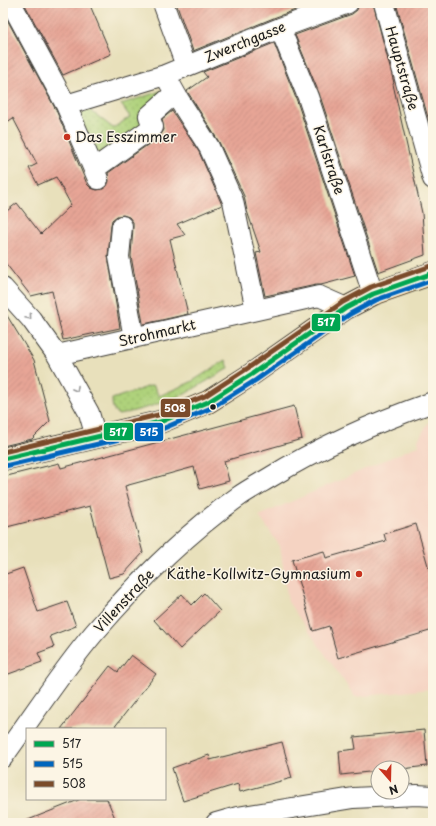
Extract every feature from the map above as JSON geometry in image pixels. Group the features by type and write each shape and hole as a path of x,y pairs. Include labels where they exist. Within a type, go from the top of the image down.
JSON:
{"main road":[{"path":"3,459 160,422 208,402 252,374 346,308 373,294 433,273"}],"street":[{"path":"11,3 66,105 96,174 153,127 149,116 175,93"},
{"path":"163,3 186,66"},
{"name":"Zwerchgasse","path":"66,105 165,75 280,28 348,3"},
{"name":"Hauptstraße","path":"384,3 433,178"},
{"name":"Karlstraße","path":"280,28 308,97 373,294"},
{"path":"165,75 209,147 232,201 256,310"},
{"path":"122,226 119,257 134,338"},
{"path":"3,288 31,319 57,355 89,413 96,437"},
{"name":"Strohmarkt","path":"57,355 319,296 346,308"},
{"name":"Villenstraße","path":"3,758 93,634 133,589 175,548 238,496 317,450 368,426 433,402"},
{"path":"216,823 237,817 353,798 417,795 433,796"}],"shaded area":[{"name":"Käthe-Kollwitz-Gymnasium","path":"433,418 433,694 431,689 355,697 288,602 280,546 259,516 419,445 418,440"}],"green space":[{"path":"161,91 164,99 150,125 95,164 73,116 90,110 113,128 130,117 121,104"},
{"path":"226,360 229,368 185,394 149,407 119,415 113,408 112,399 153,385 159,396 191,382"}],"building":[{"path":"24,3 89,3 111,54 63,75"},
{"path":"176,3 315,3 276,17 193,51"},
{"path":"359,3 373,3 394,83 422,213 425,255 378,272 319,93 295,35 352,14 357,10"},
{"path":"396,3 433,3 433,122 430,123 427,114"},
{"path":"3,12 56,110 87,184 91,188 97,190 103,189 107,186 109,181 108,173 160,136 164,130 162,119 172,111 199,152 222,205 177,224 185,235 170,239 188,314 143,323 131,256 133,222 129,217 123,215 117,216 112,220 108,256 120,328 63,340 52,291 31,296 3,260 3,214 17,203 41,234 71,205 56,177 38,185 29,168 37,164 13,118 3,125"},
{"path":"274,43 297,101 355,276 321,285 265,296 256,253 261,252 247,211 244,196 219,142 187,91 207,77 203,72"},
{"path":"3,309 34,360 50,421 32,439 3,446"},
{"path":"294,406 302,439 224,461 229,481 200,489 194,467 125,486 143,553 124,574 109,578 90,506 3,528 3,477 59,463 61,468"},
{"path":"416,524 433,583 433,630 338,658 329,626 313,631 292,560 324,551 326,558 386,541 384,534"},
{"path":"23,568 38,612 67,602 76,626 50,636 54,647 38,653 42,662 3,676 3,575"},
{"path":"204,593 220,611 180,649 154,620 182,594 192,605"},
{"path":"131,655 156,674 114,728 62,728 110,666 118,672"},
{"path":"424,730 427,766 410,768 410,760 370,760 370,772 341,775 339,751 356,749 354,737"},
{"path":"282,742 292,778 240,792 238,784 183,801 172,768 209,755 210,760"},
{"path":"78,800 107,800 117,823 23,823"}],"transit line":[{"name":"508","path":"3,452 158,415 205,396 343,302 371,287 431,266"},
{"name":"517","path":"3,459 160,422 208,402 252,374 346,308 373,294 433,273"},
{"name":"515","path":"5,466 162,429 211,408 256,380 350,314 376,300 433,280"}],"place":[{"name":"Das Esszimmer","path":"67,137"},
{"name":"Käthe-Kollwitz-Gymnasium","path":"359,574"}]}
